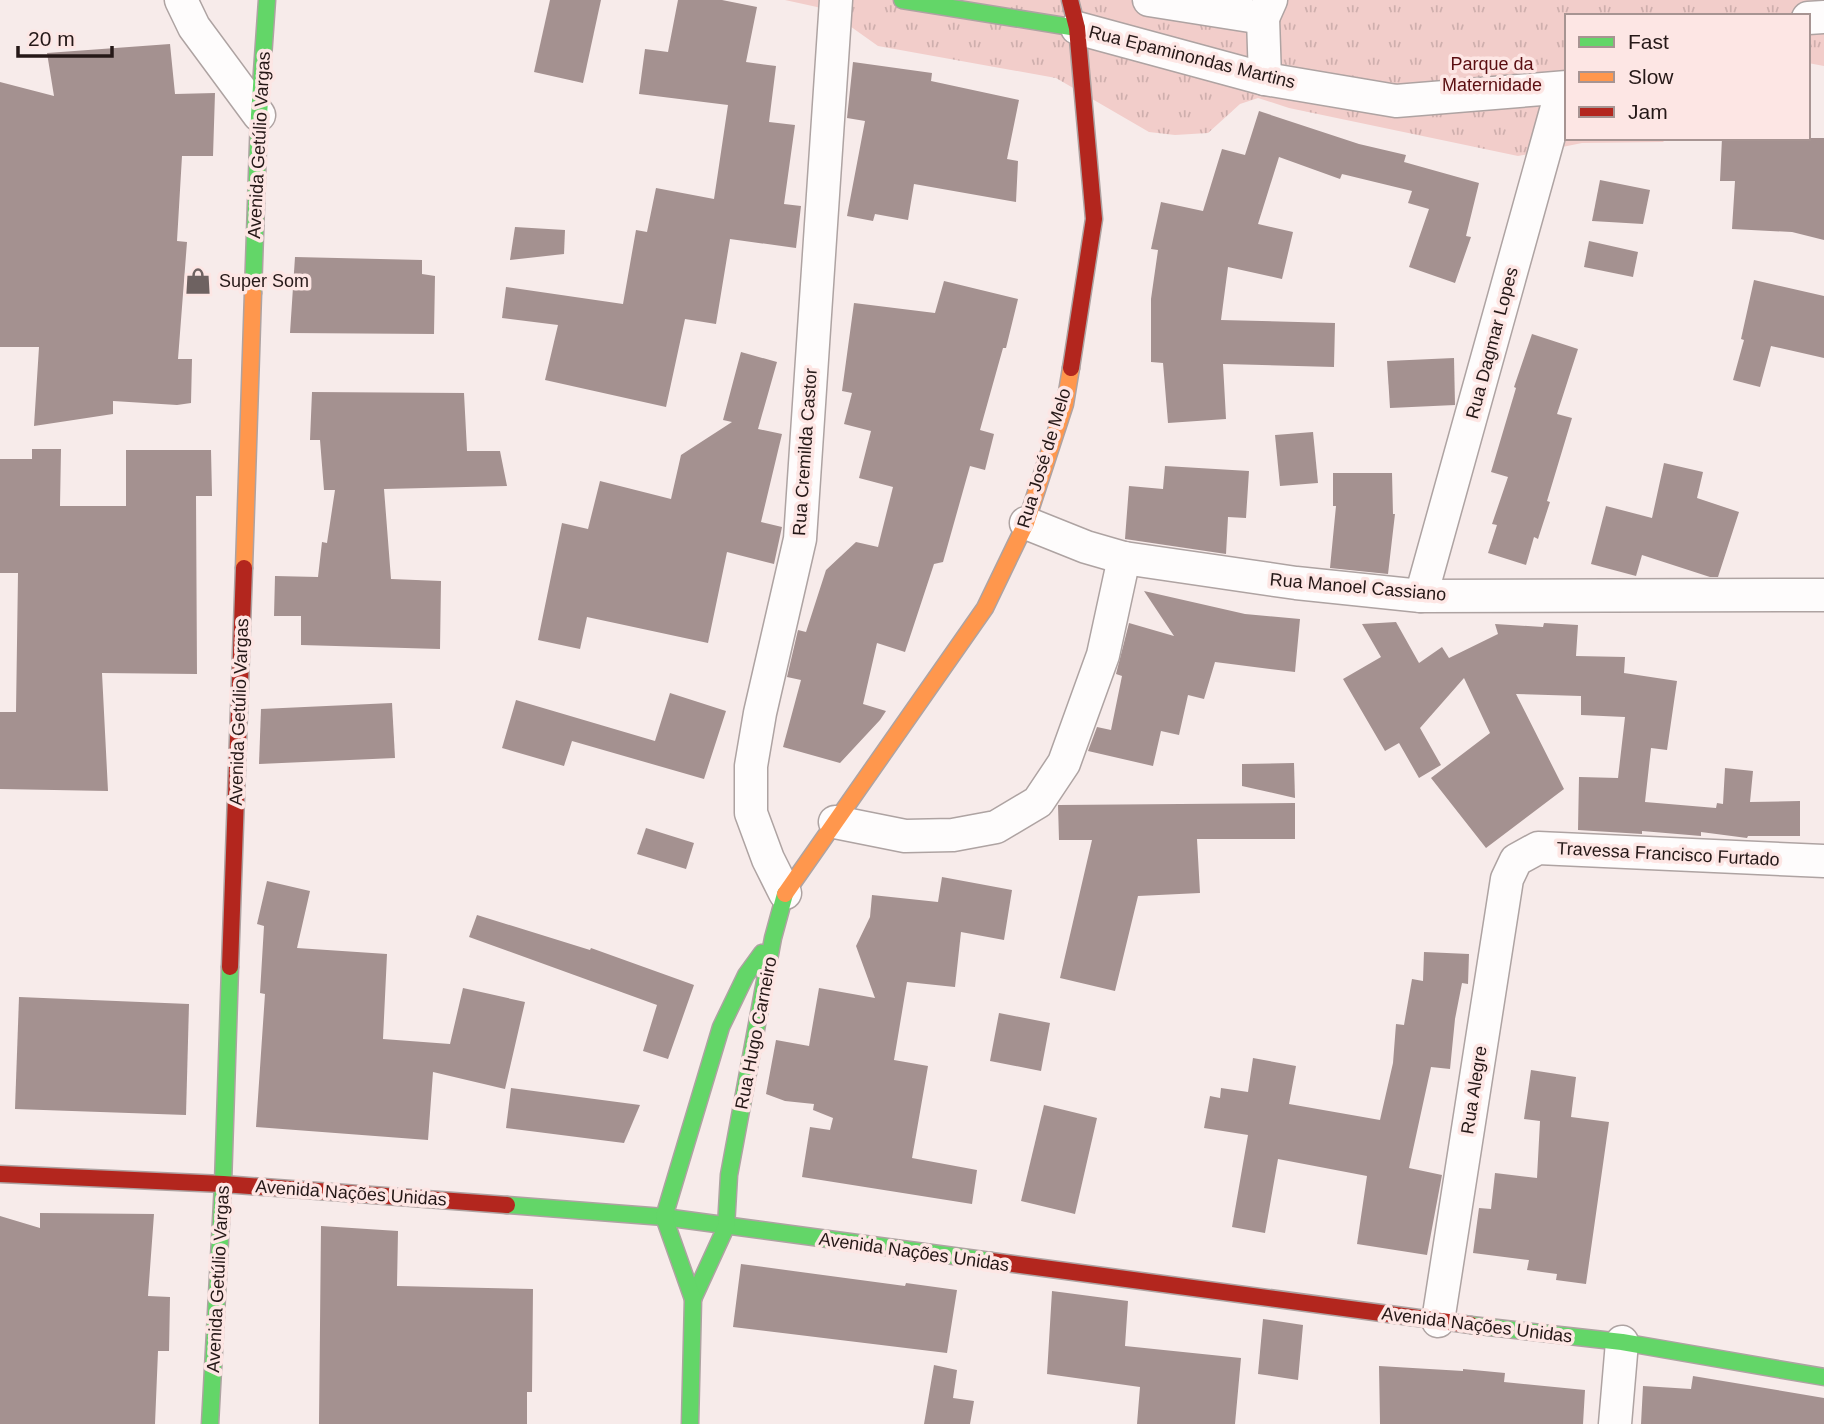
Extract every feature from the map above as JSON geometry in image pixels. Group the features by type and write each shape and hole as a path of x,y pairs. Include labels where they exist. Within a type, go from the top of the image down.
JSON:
{"street":[{"path":"181,0 194,27 259,115"},
{"name":"Avenida Getúlio Vargas","path":"210,1424 223,1184 259,115 267,0"},
{"name":"Rua Cremilda Castor","path":"785,892 768,859 751,813 751,766 760,713 800,538 836,0"},
{"name":"Rua Epaminondas Martins","path":"902,0 1073,14 1265,79 1396,101 1564,88"},
{"path":"1149,0 1267,9 1265,79"},
{"name":"Rua José de Melo","path":"774,938 785,892 985,608 1026,523 1065,404 1094,219 1073,14"},
{"name":"Rua Dagmar Lopes","path":"1421,596 1564,88"},
{"name":"Rua Manoel Cassiano","path":"1026,523 1086,547 1124,558 1296,583 1421,596 1824,594"},
{"path":"835,822 905,836 953,835 996,827 1038,802 1064,763 1103,655 1124,558"},
{"name":"Travessa Francisco Furtado","path":"1516,860 1538,848 1824,860"},
{"name":"Rua Alegre","path":"1438,1321 1507,880 1516,860"},
{"name":"Rua Hugo Carneiro","path":"690,1424 693,1299 664,1217 721,1027 746,975 774,938"},
{"name":"Rua Hugo Carneiro","path":"693,1299 726,1227 729,1175 774,938"},
{"name":"Avenida Nações Unidas","path":"0,1174 223,1184 664,1217 1438,1321 1622,1342 1824,1377"},
{"path":"1615,1424 1622,1342"}],"green space":[{"name":"Parque da Maternidade","path":"785,0 1824,0 1824,66 1810,63 1810,14 1565,14 1565,140 1665,140 1582,143 1518,156 1289,108 1258,98 1240,104 1208,133 1175,135 1149,132 1056,78 878,46 817,7"}],"building":[{"path":"550,0 601,0 583,83 534,72"},
{"path":"678,0 722,0 757,7 746,62 776,66 769,122 795,125 784,204 801,206 796,248 730,239 716,324 685,319 666,407 545,380 558,325 502,318 506,287 623,304 636,230 647,232 656,188 714,199 728,105 639,94 645,49 668,52"},
{"path":"170,44 175,94 215,93 213,156 182,156 177,241 187,242 178,359 192,359 191,403 177,405 113,401 113,414 34,426 39,347 0,347 0,82 54,96 47,53"},
{"path":"853,62 932,73 931,81 1019,100 1007,159 1018,161 1016,202 914,184 908,220 875,214 873,221 847,216 865,121 847,118"},
{"path":"1259,111 1359,144 1406,155 1404,162 1479,183 1466,236 1471,237 1455,283 1409,267 1429,209 1408,203 1412,191 1342,174 1340,179 1279,157 1258,224 1293,232 1282,279 1228,267 1221,320 1335,323 1334,367 1223,364 1226,419 1168,423 1163,363 1151,362 1151,299 1158,250 1151,249 1161,202 1203,211 1222,149 1245,155"},
{"path":"1824,138 1824,240 1792,232 1732,229 1735,181 1720,181 1722,140"},
{"path":"1600,180 1650,190 1643,224 1592,221"},
{"path":"515,227 565,230 564,254 510,260"},
{"path":"1589,241 1638,252 1633,277 1584,267"},
{"path":"295,257 422,260 422,274 435,276 434,334 290,333"},
{"path":"1754,280 1824,296 1824,358 1771,346 1760,387 1733,380 1744,340 1741,339"},
{"path":"944,281 1018,299 1006,348 1003,348 980,430 994,434 985,470 970,466 943,562 934,564 905,652 877,643 863,704 886,711 840,763 783,747 801,680 787,677 798,630 806,632 826,570 856,542 878,547 893,487 859,478 871,431 844,424 852,393 842,391 854,303 935,313"},
{"path":"1532,334 1578,349 1557,414 1572,418 1547,501 1550,502 1538,539 1534,537 1526,565 1488,553 1497,525 1492,524 1508,477 1491,472 1516,388 1514,387"},
{"path":"741,352 777,362 758,429 782,434 761,522 782,527 774,564 727,552 708,643 587,617 580,649 538,640 562,523 588,529 600,481 671,499 681,455 732,422 723,420"},
{"path":"1454,358 1455,405 1390,408 1387,361"},
{"path":"312,392 464,393 467,451 500,451 507,486 384,489 391,579 441,581 440,649 301,645 301,616 274,616 275,576 318,577 322,542 327,543 335,490 324,490 320,440 310,440"},
{"path":"1313,432 1318,483 1280,486 1275,435"},
{"path":"32,449 61,449 60,506 126,506 126,450 211,450 212,496 196,496 197,674 102,673 108,791 0,789 0,712 16,712 18,573 0,573 0,459 32,459"},
{"path":"1664,463 1703,472 1697,498 1739,512 1718,577 1710,577 1642,555 1636,576 1591,564 1606,506 1652,518"},
{"path":"1165,466 1249,471 1246,518 1228,517 1226,554 1125,539 1129,486 1163,489"},
{"path":"1333,473 1392,473 1395,514 1388,574 1330,568 1336,506 1333,506"},
{"path":"1144,591 1245,614 1300,619 1295,672 1215,662 1204,699 1188,695 1179,735 1161,731 1153,766 1088,751 1097,727 1111,730 1122,676 1116,674 1129,623 1174,636"},
{"path":"1396,622 1419,663 1442,647 1449,658 1498,634 1495,624 1543,627 1544,623 1578,625 1576,656 1625,657 1624,673 1677,681 1667,750 1651,748 1645,802 1716,808 1717,803 1723,804 1725,768 1753,771 1750,802 1800,801 1800,836 1747,838 1701,832 1701,836 1642,831 1642,834 1578,830 1579,777 1618,778 1625,717 1581,715 1581,696 1516,694 1564,789 1486,848 1431,778 1490,733 1464,678 1420,728 1441,765 1419,778 1399,743 1385,751 1343,679 1381,657 1362,624"},
{"path":"670,693 726,711 704,779 572,741 564,766 502,748 516,700 655,741"},
{"path":"392,703 395,758 259,764 261,709"},
{"path":"1294,763 1295,798 1242,786 1242,764"},
{"path":"1295,803 1295,839 1197,839 1200,893 1138,896 1115,991 1060,978 1092,840 1059,840 1058,805"},
{"path":"646,828 694,843 686,869 637,854"},
{"path":"942,877 1012,890 1004,940 961,932 955,987 907,982 894,1060 928,1066 912,1158 977,1170 972,1204 802,1177 810,1127 830,1130 833,1118 813,1110 814,1104 785,1101 766,1094 776,1040 809,1046 819,988 875,998 856,946 870,917 872,895 938,902"},
{"path":"267,881 310,891 297,948 387,954 383,1039 450,1044 463,988 525,1002 505,1089 433,1072 428,1140 256,1127 265,994 260,993 264,926 257,924"},
{"path":"477,915 590,950 591,948 694,985 668,1059 643,1051 657,1005 469,937"},
{"path":"1424,952 1469,954 1468,984 1462,983 1450,1069 1431,1067 1409,1168 1442,1175 1427,1255 1357,1244 1367,1176 1278,1159 1265,1233 1232,1227 1248,1135 1204,1128 1210,1096 1220,1098 1221,1088 1248,1092 1253,1058 1296,1066 1289,1104 1380,1120 1393,1063 1396,1024 1404,1025 1412,979 1423,981"},
{"path":"19,997 189,1004 186,1115 15,1109"},
{"path":"999,1013 1050,1023 1041,1071 990,1061"},
{"path":"1531,1070 1576,1077 1571,1117 1609,1122 1586,1284 1556,1280 1557,1274 1527,1270 1529,1260 1473,1253 1479,1208 1491,1209 1495,1173 1537,1178 1540,1121 1524,1119"},
{"path":"511,1088 640,1105 624,1143 506,1128"},
{"path":"1044,1105 1097,1118 1075,1214 1021,1201"},
{"path":"40,1213 154,1214 148,1296 170,1297 169,1351 158,1351 155,1424 0,1424 0,1216 40,1228"},
{"path":"321,1226 398,1231 397,1286 533,1289 532,1392 527,1392 527,1424 319,1424"},
{"path":"741,1264 905,1286 906,1283 957,1290 947,1353 733,1327"},
{"path":"1052,1291 1128,1301 1125,1346 1241,1358 1235,1424 1137,1424 1140,1387 1047,1374"},
{"path":"1263,1319 1303,1325 1298,1380 1258,1374"},
{"path":"934,1365 957,1370 953,1398 974,1401 970,1424 924,1424"},
{"path":"1379,1366 1505,1373 1504,1382 1585,1390 1583,1424 1380,1424"},
{"path":"1693,1376 1824,1398 1824,1424 1641,1424 1643,1386 1691,1389"}],"traffic: fast":[{"path":"253,293 259,115 267,0"},
{"path":"902,0 1077,28"},
{"path":"693,1299 726,1227 729,1175 773,938 785,894"},
{"path":"690,1424 693,1299 664,1217 721,1027 746,975 762,953"},
{"path":"210,1424 223,1184 230,967"},
{"path":"507,1205 664,1217 991,1261"},
{"path":"1471,1325 1622,1342 1824,1377"}],"traffic: slow":[{"path":"244,568 253,293"},
{"path":"785,894 985,608 1026,523 1065,404 1071,368"}],"traffic: jam":[{"path":"1070,0 1077,28 1094,219 1071,368"},
{"path":"230,967 244,568"},
{"path":"0,1174 223,1184 507,1205"},
{"path":"991,1261 1471,1325"}],"place":[{"name":"Super Som","path":"198,281"}]}
